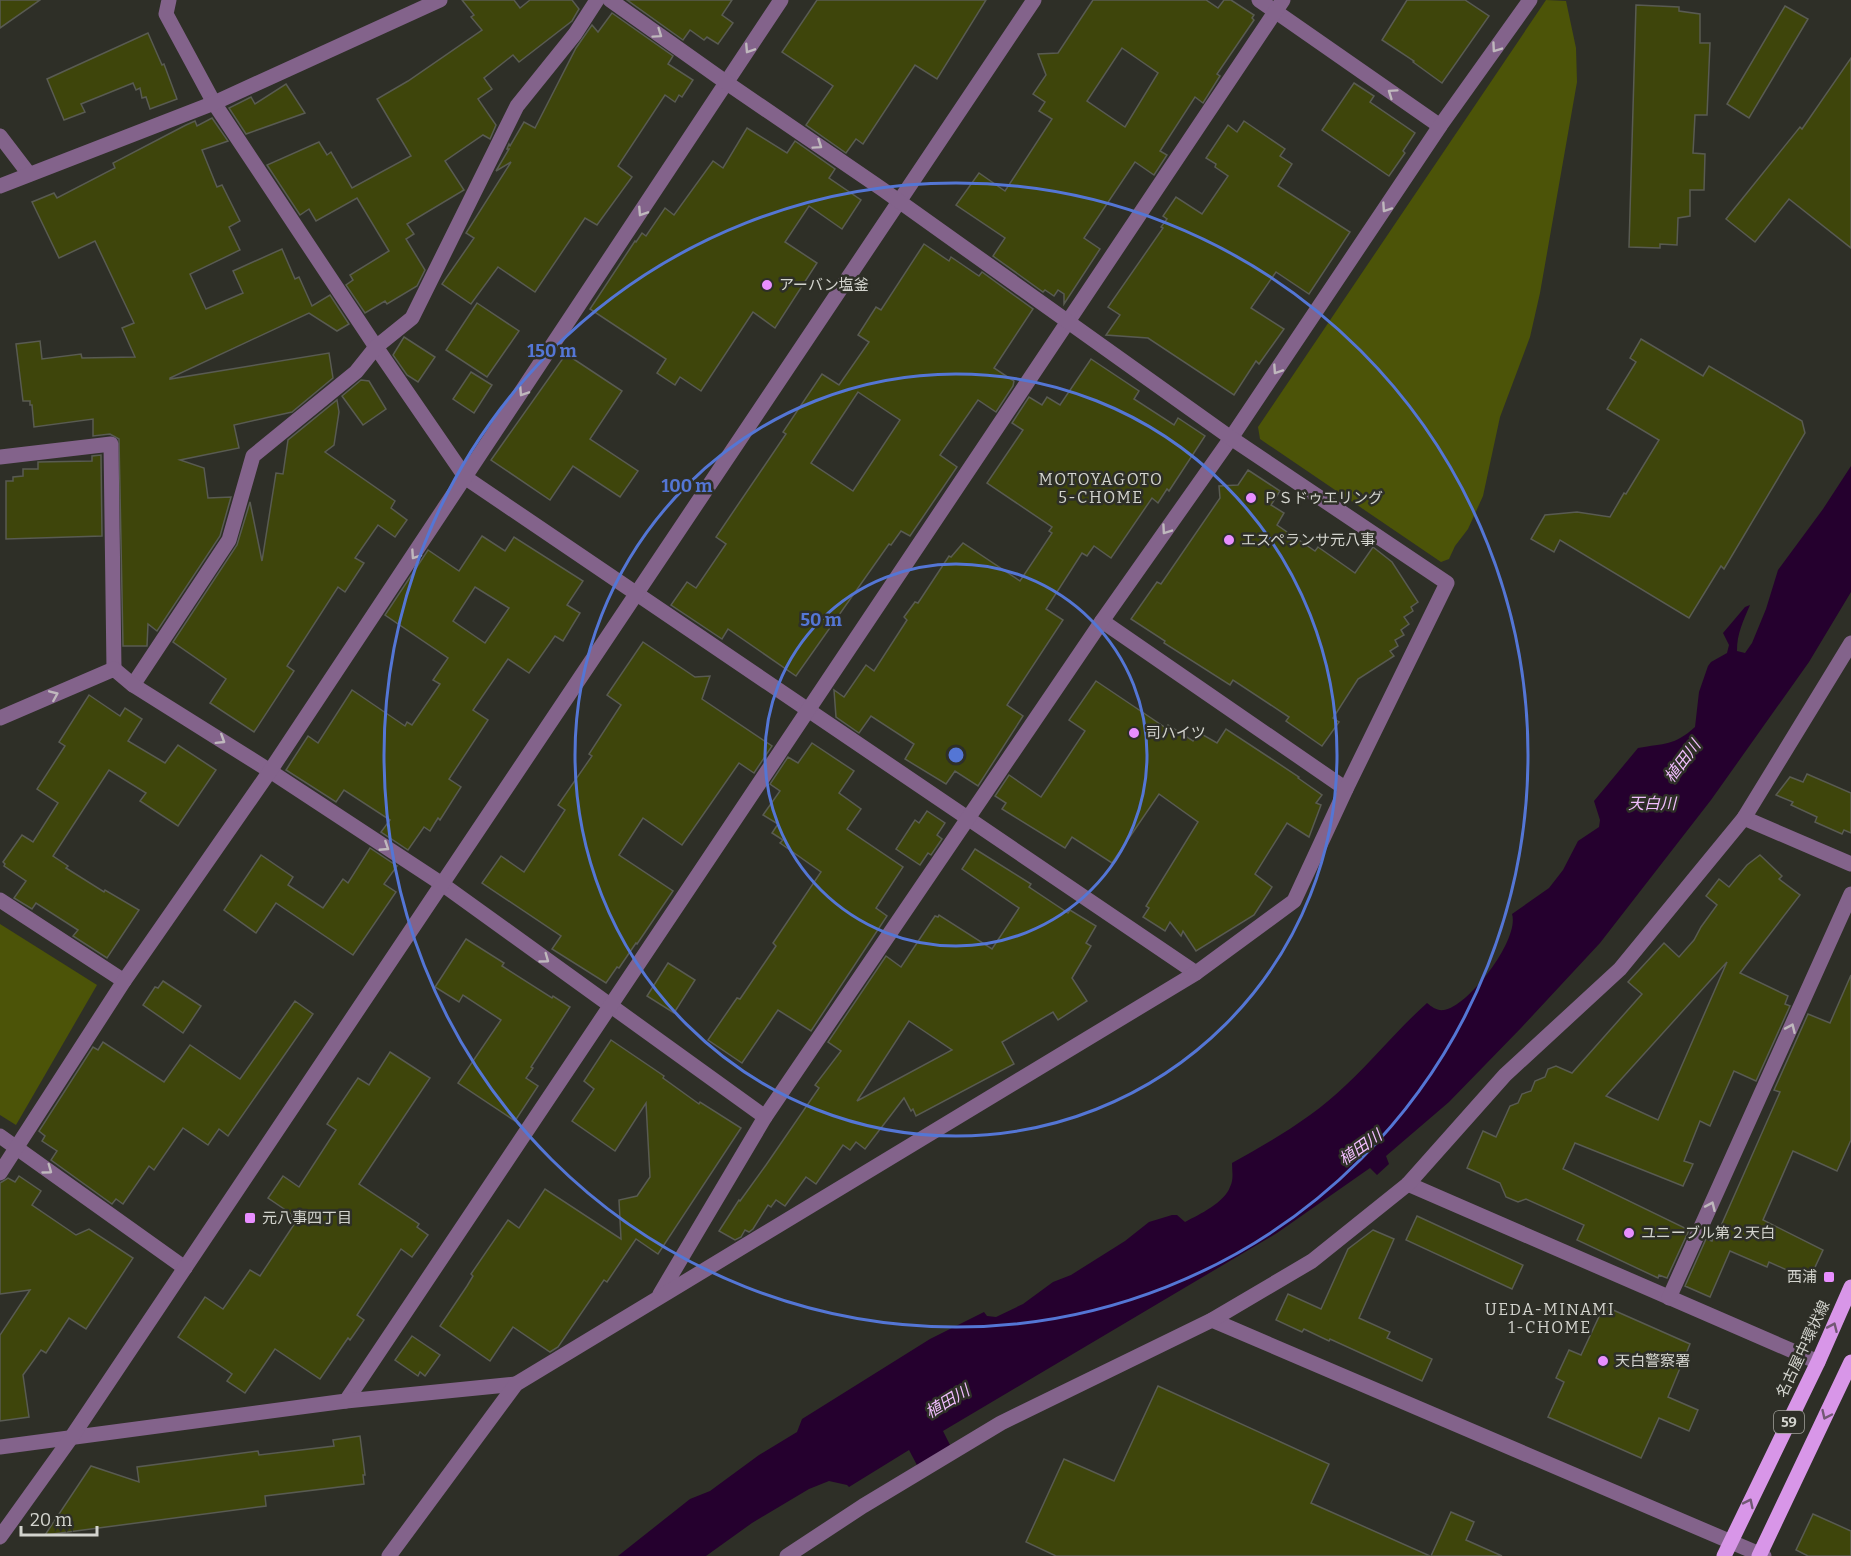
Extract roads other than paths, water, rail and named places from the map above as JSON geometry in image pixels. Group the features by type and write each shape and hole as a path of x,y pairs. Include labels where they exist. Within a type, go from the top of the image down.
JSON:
{"main road":[{"name":"名古屋中環状線","path":"1724,1556 1818,1362 1851,1287"},
{"name":"59","path":"1761,1555 1851,1362"}],"street":[{"path":"169,0 166,14 214,103 466,478 1196,973"},
{"path":"0,186 214,103 440,0"},
{"path":"134,685 229,540 253,456 356,372 376,347 412,318 517,106 575,34 597,0"},
{"path":"389,1556 516,1384 1196,973 1294,901 1447,583 1231,438 882,189 610,0"},
{"path":"0,1173 124,981 270,771 781,0"},
{"path":"0,1537 71,1438 1034,0"},
{"path":"1259,0 1279,6 1440,126"},
{"path":"658,1298 765,1118 1102,621 1231,438 1440,126 1530,0"},
{"path":"346,1401 1279,6"},
{"path":"0,136 29,174"},
{"path":"0,457 111,444 114,669"},
{"path":"1102,621 1346,789"},
{"path":"787,1556 863,1506 1001,1423 1212,1320 1312,1261 1408,1184 1505,1076 1620,969 1744,818 1851,643"},
{"path":"114,669 134,685 270,771 442,885 765,1118"},
{"path":"0,718 114,669"},
{"path":"1744,818 1851,864"},
{"path":"1669,1298 1851,894"},
{"path":"0,900 124,981"},
{"path":"0,1136 185,1268"},
{"path":"1408,1184 1818,1362"},
{"path":"1212,1320 1761,1555"},
{"path":"0,1447 346,1401 516,1384"}],"water":[{"name":"天白川","path":"1851,466 1851,592 1809,662 1711,800 1600,943 1449,1102 1386,1156 1389,1164 1377,1175 1370,1168 1277,1233 943,1431 951,1447 918,1467 909,1450 849,1487 829,1481 809,1489 752,1523 706,1556 618,1556 690,1499 710,1491 759,1455 797,1432 802,1419 930,1339 984,1312 987,1316 996,1317 1023,1304 1053,1282 1071,1275 1125,1241 1149,1222 1177,1215 1185,1222 1211,1207 1223,1198 1230,1187 1232,1163 1292,1128 1320,1108 1427,1003 1444,1010 1466,997 1479,984 1501,954 1512,925 1512,914 1549,888 1563,870 1578,841 1599,827 1600,820 1594,801 1638,748 1675,741 1695,727 1699,692 1708,666 1727,653 1729,645 1723,633 1745,607 1750,605 1737,645 1737,651 1745,653 1752,643 1766,609 1778,570"}],"place":[{"name":"アーバン塩釜","path":"767,285"},
{"name":"ＰＳドゥエリング","path":"1251,498"},
{"name":"エスペランサ元八事","path":"1229,540"},
{"name":"司ハイツ","path":"1134,733"},
{"name":"元八事四丁目","path":"250,1218"},
{"name":"ユニーブル第２天白","path":"1629,1233"},
{"name":"西浦","path":"1829,1277"},
{"name":"天白警察署","path":"1603,1361"}],"district":[{"name":"MOTOYAGOTO 5-CHOME","path":"1101,488"},
{"name":"UEDA-MINAMI 1-CHOME","path":"1550,1318"}],"water label":[{"name":"植田川","path":"1682,761"},
{"name":"植田川","path":"1360,1147"},
{"name":"植田川","path":"947,1401"}]}
